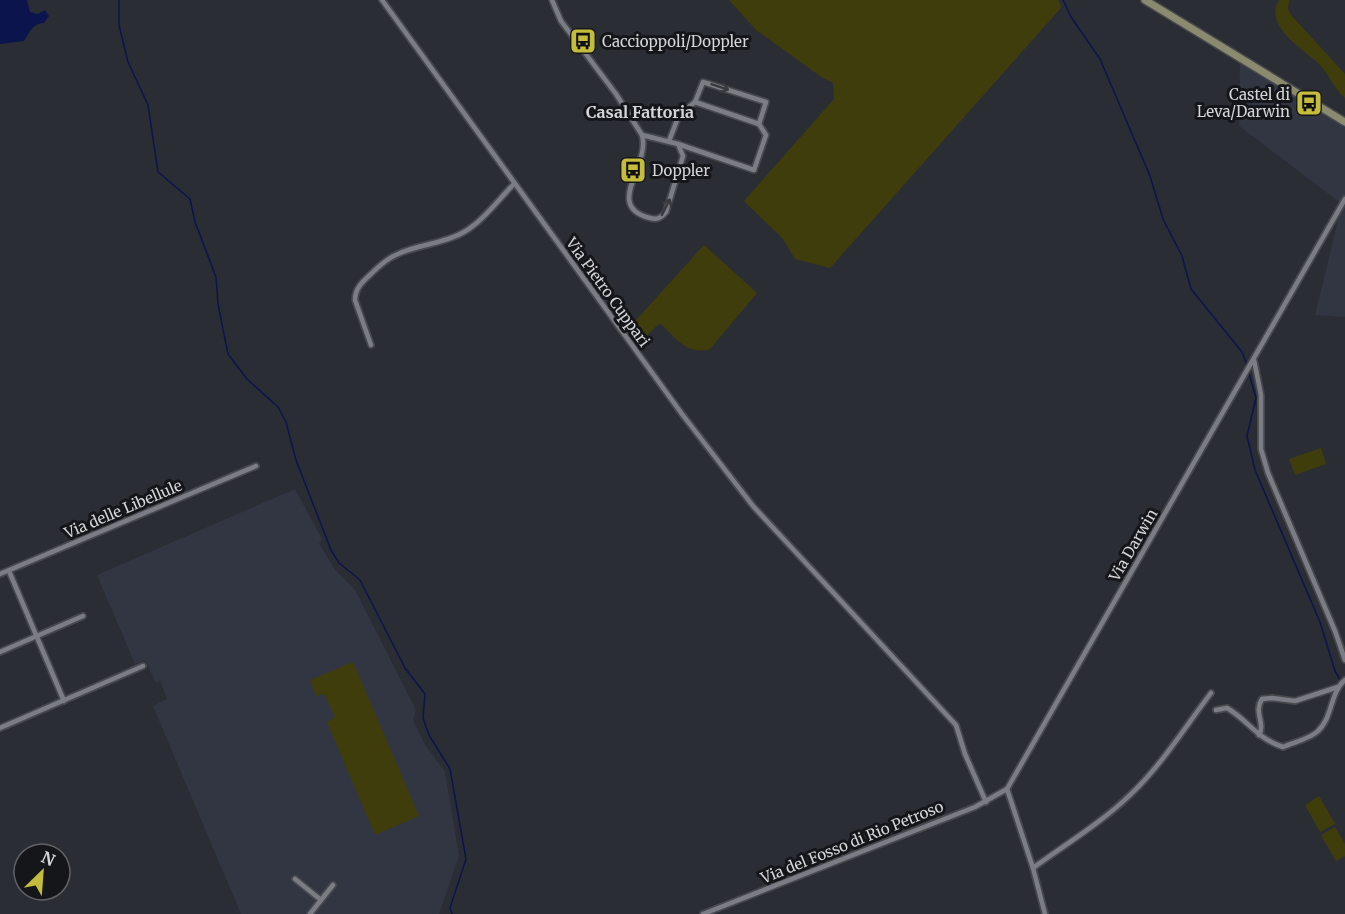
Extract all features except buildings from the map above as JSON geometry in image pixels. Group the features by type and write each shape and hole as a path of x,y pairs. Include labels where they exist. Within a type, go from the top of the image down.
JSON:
{"street":[{"name":"Via Pietro Cuppari","path":"382,0 682,414 753,506 957,725 965,754 986,802"},
{"path":"552,0 560,18 616,94 642,135 644,141 640,159 628,197 629,206 633,211 654,219 662,216 668,207 683,156 678,144"},
{"path":"1145,0 1345,122"},
{"path":"669,141 680,113 695,102 704,82 766,102 759,124"},
{"path":"642,135 669,141 754,170 766,135 759,124 695,102"},
{"path":"679,169 693,174"},
{"path":"371,345 356,300 356,293 362,282 396,254 451,238 466,231 480,220 514,183"},
{"name":"Via Darwin","path":"1007,789 1345,199"},
{"path":"1254,360 1261,395 1262,449 1268,473 1345,660"},
{"name":"Via delle Libellule","path":"0,574 256,466"},
{"path":"9,571 64,701"},
{"path":"0,652 83,616"},
{"path":"0,728 143,666"},
{"path":"1258,735 1262,727 1258,709 1263,699 1295,701 1342,683"},
{"path":"1216,710 1227,708 1258,735 1283,747 1317,733 1342,683"},
{"path":"1033,868 1109,814 1130,795 1147,777 1212,693"},
{"path":"1007,789 1033,868 1045,914"},
{"name":"Via del Fosso di Rio Petroso","path":"703,914 986,802 1007,789"},
{"path":"295,879 321,900"},
{"path":"310,914 333,885"}],"shaded area":[{"path":"0,0 27,0 30,12 38,14 45,10 49,16 44,23 34,27 24,41 0,44"},
{"path":"729,0 1058,0 1061,6 830,268 795,259 783,239 744,201 834,99 833,83 756,30"},
{"path":"1279,0 1289,0 1288,9 1291,15 1345,74 1345,98 1319,64 1281,28 1276,19"},
{"path":"1240,58 1345,122 1345,317 1315,315 1342,204 1239,126"},
{"path":"704,245 757,293 710,349 688,348 660,323 637,344 628,329"},
{"path":"1321,448 1326,464 1295,475 1289,459"},
{"path":"295,489 322,539 319,544 336,571 355,590 416,710 413,720 424,743 445,772 459,856 439,914 241,914 153,706 167,699 160,681 156,683 145,660 135,664 97,575"},
{"path":"353,662 419,816 375,835 327,722 335,717 324,694 316,696 310,680"},
{"path":"1319,796 1335,824 1320,832 1305,805"},
{"path":"1335,827 1345,844 1345,856 1336,861 1321,835"}],"waterway":[{"path":"119,0 119,25 128,62 148,105 158,172 190,199 195,222 216,277 218,304 228,354 247,379 278,407 286,422 296,460 331,550 339,563 360,580 405,668 425,694 423,718 429,735 450,769 466,859 450,908 452,914"},
{"path":"1063,0 1071,17 1100,59 1150,176 1163,219 1182,256 1191,289 1242,352 1247,365"},
{"path":"1248,370 1256,398 1247,436 1255,470 1320,622 1335,671 1341,681"}],"place":[{"name":"Caccioppoli/Doppler","path":"583,41"},
{"name":"Castel di Leva/Darwin","path":"1309,103"},
{"name":"Doppler","path":"633,170"}],"district":[{"name":"Casal Fattoria","path":"640,112"}]}
